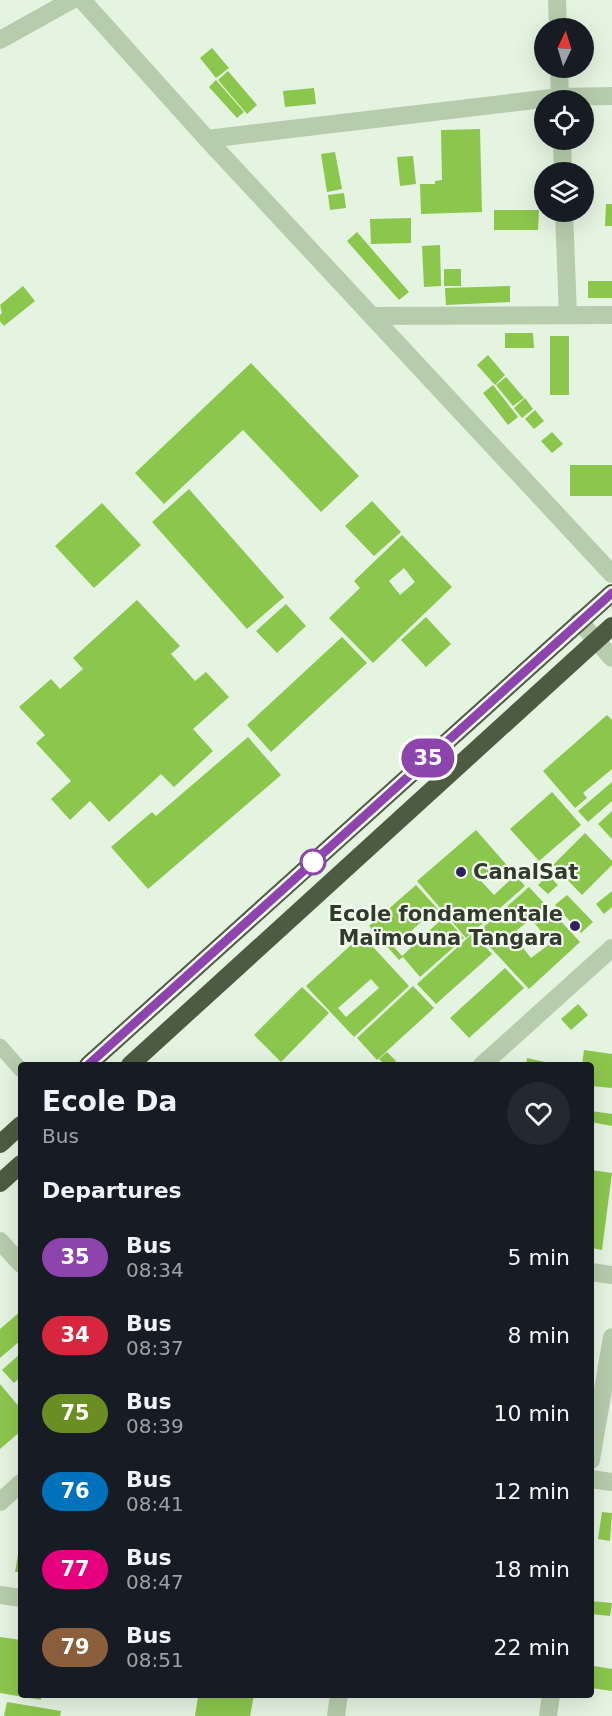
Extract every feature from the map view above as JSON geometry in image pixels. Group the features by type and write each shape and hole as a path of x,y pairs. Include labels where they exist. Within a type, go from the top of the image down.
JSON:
{"highway":[{"path":"91,1062 612,593"},
{"path":"133,1062 612,626"},
{"path":"0,1144 18,1128"},
{"path":"0,1183 18,1167"}],"street":[{"path":"0,40 72,0"},
{"path":"82,0 207,139 612,574"},
{"path":"557,0 558,18"},
{"path":"594,97 612,96"},
{"path":"207,139 534,102"},
{"path":"564,222 568,315"},
{"path":"372,316 612,315"},
{"path":"579,621 612,658"},
{"path":"485,1062 612,948"},
{"path":"0,1241 18,1260"},
{"path":"594,1272 612,1275"},
{"path":"594,1442 612,1337"},
{"path":"594,1479 612,1482"},
{"path":"0,1502 18,1486"},
{"path":"0,1595 18,1598"},
{"path":"336,1716 339,1698"},
{"path":"548,1716 551,1698"}],"lane":[{"path":"0,1046 18,1067"}],"building":[{"path":"212,48 229,68 216,78 200,58"},
{"path":"228,71 257,105 247,114 218,80"},
{"path":"216,80 244,112 237,118 209,87"},
{"path":"314,88 316,104 285,107 283,91"},
{"path":"480,129 482,212 421,214 420,184 435,184 435,181 442,180 441,130"},
{"path":"335,152 342,189 327,192 321,154"},
{"path":"413,156 416,184 400,186 397,157"},
{"path":"344,193 346,208 330,210 328,195"},
{"path":"606,204 612,204 612,226 605,226"},
{"path":"494,210 534,210 534,222 538,222 538,230 494,230"},
{"path":"411,218 411,243 371,244 370,219"},
{"path":"357,232 409,292 399,300 347,241"},
{"path":"440,245 441,286 424,287 422,246"},
{"path":"444,269 461,269 461,286 444,286"},
{"path":"588,281 612,281 612,298 588,298"},
{"path":"23,286 35,301 4,326 0,321 2,313 0,305"},
{"path":"510,286 510,302 446,305 445,288"},
{"path":"505,333 533,333 534,348 505,348"},
{"path":"550,336 569,336 569,395 550,395"},
{"path":"488,355 505,375 495,385 477,365"},
{"path":"251,363 359,476 321,512 243,430 164,504 135,473"},
{"path":"506,377 524,398 513,406 496,385"},
{"path":"493,385 518,417 508,425 483,393"},
{"path":"525,398 533,409 522,418 514,408"},
{"path":"535,410 544,421 534,429 525,419"},
{"path":"552,432 563,444 552,453 541,441"},
{"path":"570,465 612,465 612,496 570,496"},
{"path":"189,489 284,597 247,629 152,522"},
{"path":"372,501 401,532 374,556 345,526"},
{"path":"102,503 141,545 94,588 55,546"},
{"path":"402,535 452,587 373,663 329,618 360,588 354,581","holes":["404,568 415,582 400,595 389,581"]},
{"path":"137,600 180,646 171,654 195,681 206,672 229,697 193,729 213,751 174,787 161,774 109,822 90,801 70,820 51,799 71,781 36,743 45,735 19,707 51,679 60,689 83,669 73,658"},
{"path":"286,604 306,626 277,653 256,631"},
{"path":"426,617 451,644 426,667 401,640"},
{"path":"342,637 367,663 271,752 247,725"},
{"path":"607,715 612,720 612,769 583,793 587,798 575,808 543,771"},
{"path":"248,737 281,775 148,889 111,847 152,812 156,816"},
{"path":"612,782 612,801 588,822 578,811"},
{"path":"552,792 581,825 539,861 510,829"},
{"path":"612,811 612,839 598,824"},
{"path":"476,830 525,886 466,938 417,881","holes":["495,867 509,881 494,895 481,881"]},
{"path":"585,833 612,861 612,865 582,895 553,865"},
{"path":"548,875 558,885 548,894 538,885"},
{"path":"416,885 464,938 420,977 403,957 399,960 369,926","holes":["434,910 442,919 402,956 394,947"]},
{"path":"529,887 580,942 529,989 477,933","holes":["531,919 551,943 531,958 512,934"]},
{"path":"612,891 612,907 604,914 596,904"},
{"path":"567,895 593,922 581,933 555,905"},
{"path":"473,933 492,954 436,1004 417,984"},
{"path":"362,935 409,986 354,1037 306,986","holes":["371,979 379,988 346,1017 338,1008"]},
{"path":"505,968 524,988 469,1038 450,1018"},
{"path":"413,986 434,1008 377,1060 357,1038"},
{"path":"302,987 329,1013 281,1062 254,1035"},
{"path":"578,1004 588,1015 571,1030 561,1019"},
{"path":"584,1050 612,1054 612,1088 594,1086 594,1062 582,1062"},
{"path":"387,1052 396,1061 382,1062 379,1059"},
{"path":"527,1058 545,1062 526,1062"},
{"path":"594,1111 612,1114 612,1126 594,1123"},
{"path":"594,1170 612,1173 602,1250 594,1249"},
{"path":"18,1314 18,1343 0,1358 0,1329"},
{"path":"18,1356 18,1380 14,1383 2,1370"},
{"path":"0,1384 18,1405 18,1434 0,1449"},
{"path":"602,1512 612,1513 610,1541 598,1539"},
{"path":"18,1555 18,1572 15,1572"},
{"path":"594,1601 612,1603 610,1616 594,1614"},
{"path":"0,1637 18,1640 18,1696 0,1693"},
{"path":"594,1666 612,1669 612,1691 594,1688"},
{"path":"198,1698 253,1698 250,1716 195,1716"},
{"path":"7,1702 61,1711 60,1716 4,1716"}],"bus line":[{"name":"35","path":"91,1062 612,593"}],"place":[{"name":"CanalSat","path":"461,872"},
{"name":"Ecole fondamentale Maïmouna Tangara","path":"575,926"}]}
